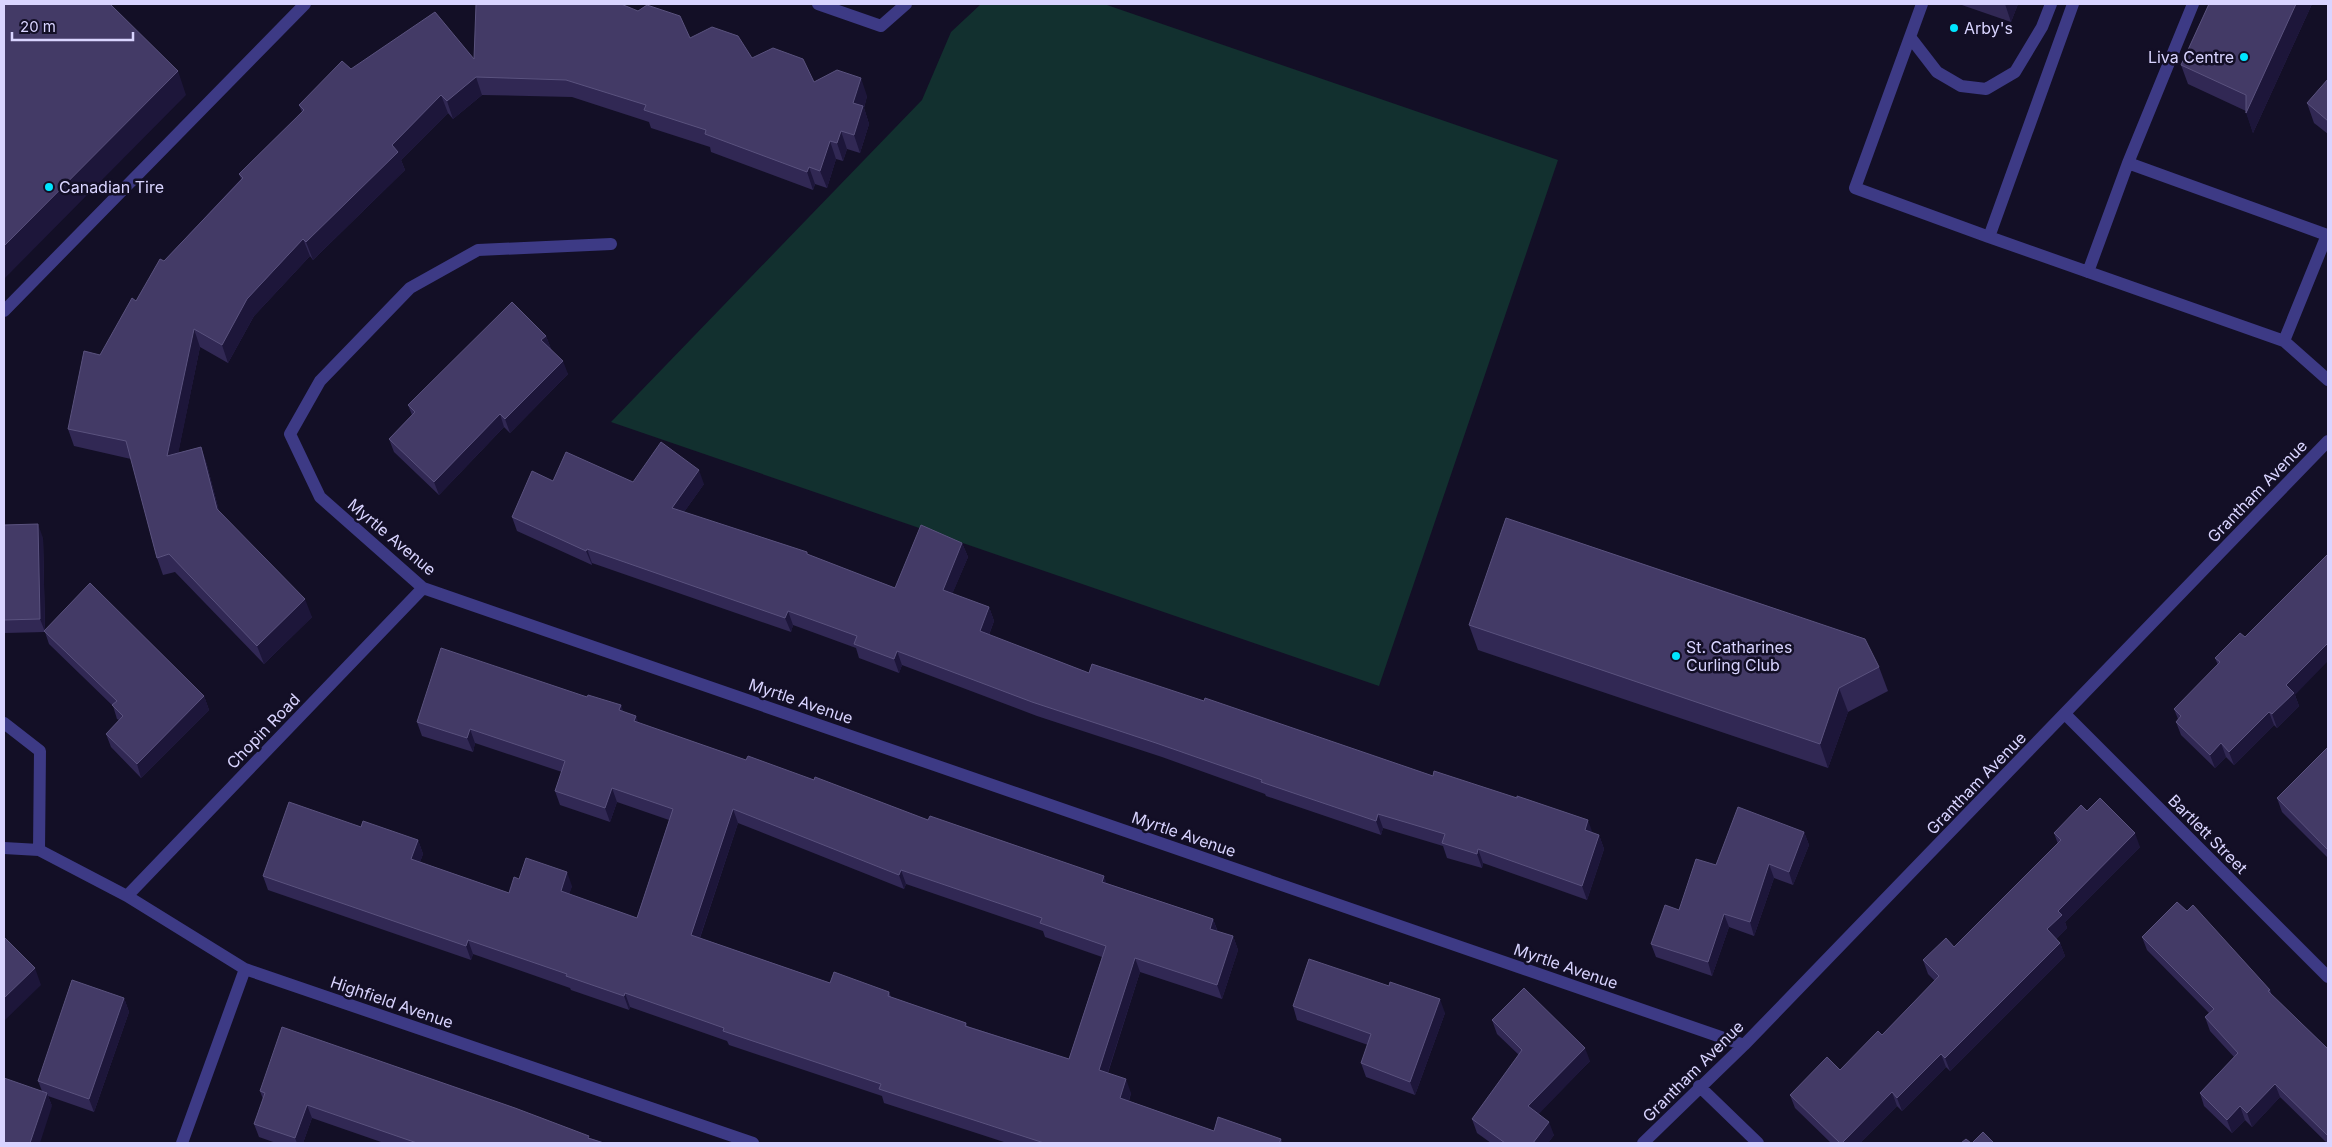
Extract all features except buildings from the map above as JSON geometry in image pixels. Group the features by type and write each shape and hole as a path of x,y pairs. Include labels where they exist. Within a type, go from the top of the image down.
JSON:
{"street":[{"path":"4,311 305,4"},
{"path":"818,4 881,26 906,4"},
{"path":"1922,4 1855,188 2284,341 2328,380"},
{"path":"1910,37 1937,72 1960,86 1986,89 2015,72 2042,27 2051,4"},
{"path":"1988,237 2074,4"},
{"path":"2088,272 2128,163 2193,4"},
{"path":"2128,163 2327,235 2284,341"},
{"name":"Myrtle Avenue","path":"612,244 478,250 410,288 320,380 290,434 320,497 423,588 1744,1045"},
{"name":"Grantham Avenue","path":"1643,1143 1699,1086 1744,1045 2328,441"},
{"name":"Chopin Road","path":"127,896 423,588"},
{"name":"Bartlett Street","path":"2065,714 2328,977"},
{"path":"4,723 40,752 39,850"},
{"name":"Highfield Avenue","path":"4,848 39,850 127,896 245,969 753,1143"},
{"path":"182,1143 245,969"},
{"path":"1699,1086 1758,1143"}],"green space":[{"path":"981,4 1104,4 1558,160 1379,686 611,422 922,100 951,32"}],"place":[{"name":"Arby's","path":"1954,28"},
{"name":"Liva Centre","path":"2244,57"},
{"name":"Canadian Tire","path":"49,187"},
{"name":"St. Catharines Curling Club","path":"1676,656"}]}
